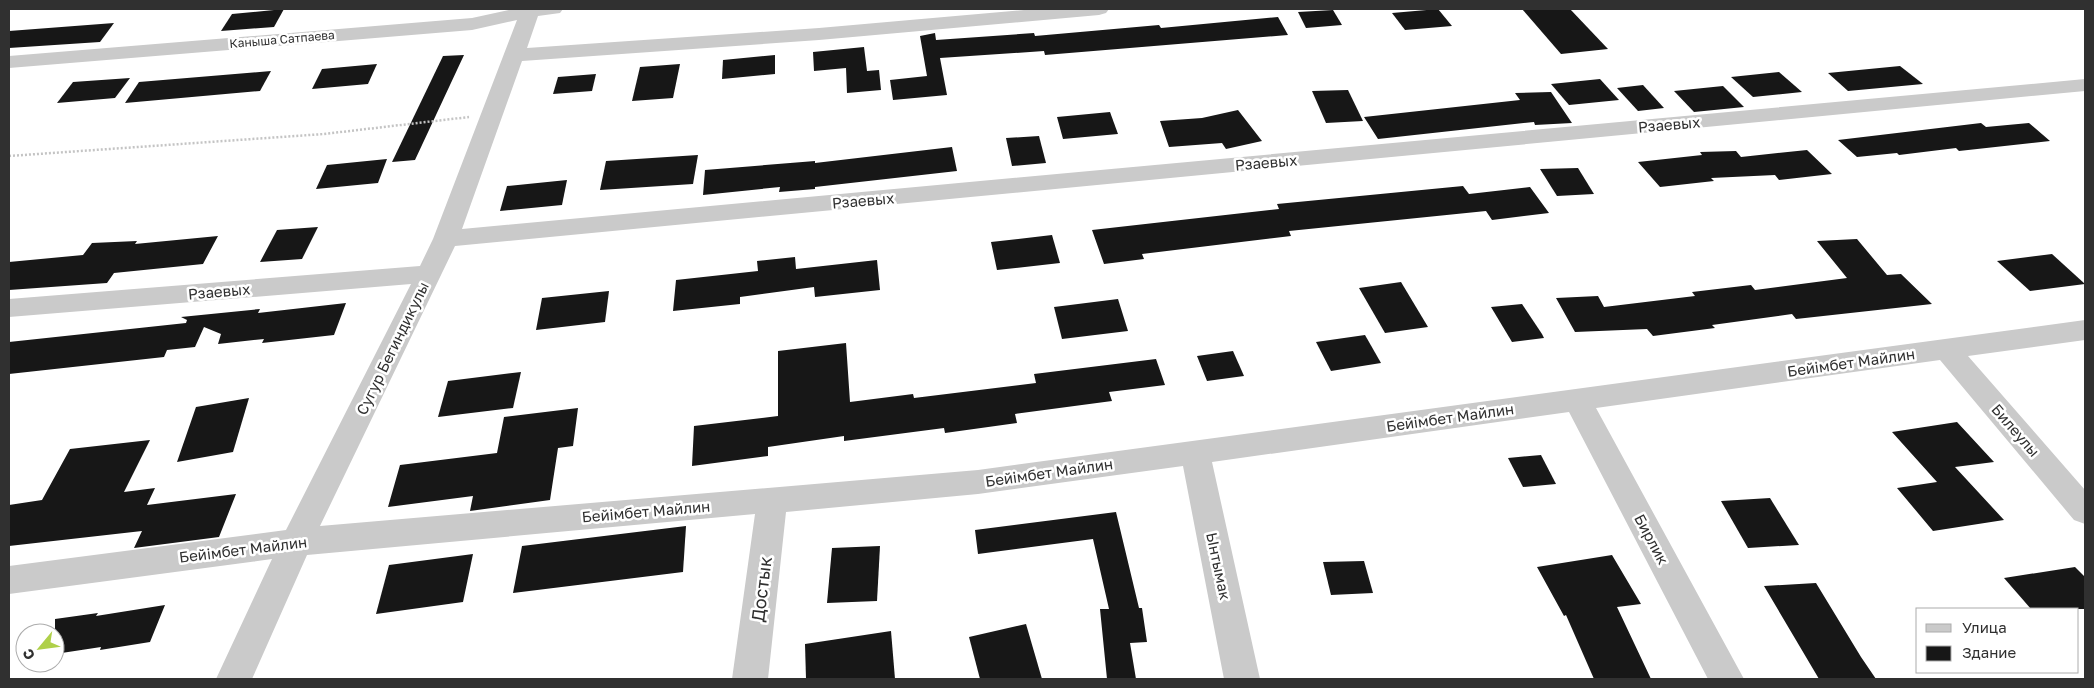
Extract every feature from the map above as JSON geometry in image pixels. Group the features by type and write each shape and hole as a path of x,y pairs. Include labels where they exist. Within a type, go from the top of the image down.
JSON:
{"street":[{"name":"Сугур Бегиндикулы","path":"234,679 296,542 446,239 514,55 538,9"},
{"name":"Каныша Сатпаева","path":"9,62 472,24 538,9"},
{"path":"514,55 809,35 929,16 1099,9"},
{"name":"Рзаевых","path":"446,239 2085,85"},
{"name":"Рзаевых","path":"9,308 429,274"},
{"name":"Бейімбет Майлин","path":"9,580 296,542 978,482 2085,330"},
{"name":"Билеулы","path":"1946,349 2085,511"},
{"name":"Бирлик","path":"1577,399 1726,679"},
{"name":"Ынтымак","path":"1195,452 1242,679"},
{"name":"Достык","path":"750,679 772,500"}],"path":[{"path":"9,156 324,134 492,114"}],"building":[{"path":"284,9 274,27 221,31 232,14"},
{"path":"1438,9 1452,26 1405,30 1392,13"},
{"path":"1522,9 1570,9 1608,49 1561,54"},
{"path":"1333,10 1342,25 1306,28 1298,12"},
{"path":"1278,17 1288,35 1045,55 1044,51 940,58 947,95 893,100 890,80 927,76 920,36 935,33 936,40 1034,33 1035,36 1159,25 1161,28"},
{"path":"114,23 100,42 9,48 9,31"},
{"path":"864,47 867,71 879,70 881,90 847,93 846,68 814,71 813,52"},
{"path":"464,55 415,160 392,162 443,56"},
{"path":"775,55 775,74 722,79 723,60"},
{"path":"377,64 368,84 312,89 322,69"},
{"path":"680,64 673,98 632,101 640,67"},
{"path":"1900,66 1923,84 1848,91 1828,73"},
{"path":"271,71 260,91 125,103 139,82"},
{"path":"1779,72 1802,92 1753,97 1731,77"},
{"path":"596,74 592,91 553,94 558,77"},
{"path":"130,78 115,98 57,103 73,82"},
{"path":"1600,79 1619,100 1569,105 1551,84"},
{"path":"1643,85 1664,108 1638,111 1617,88"},
{"path":"1723,86 1744,107 1694,112 1674,91"},
{"path":"1348,90 1363,121 1326,123 1312,91"},
{"path":"1551,92 1572,123 1535,125 1534,122 1378,139 1364,117 1520,100 1515,93"},
{"path":"1238,110 1262,141 1226,149 1222,143 1169,147 1160,121 1202,118"},
{"path":"1110,112 1118,134 1063,139 1057,117"},
{"path":"1981,123 1986,127 2029,123 2050,141 1959,151 1956,148 1899,155 1897,153 1857,157 1838,140"},
{"path":"1039,136 1046,163 1012,166 1006,138"},
{"path":"952,147 957,171 815,187 815,189 779,192 780,187 703,195 705,170 815,161 815,163"},
{"path":"1807,150 1832,174 1779,180 1775,175 1711,178 1714,181 1660,187 1638,162 1702,155 1700,152 1736,151 1741,157"},
{"path":"698,155 693,184 600,190 606,161"},
{"path":"387,159 378,183 316,189 327,165"},
{"path":"1578,168 1594,194 1557,196 1540,169"},
{"path":"567,180 562,205 500,211 507,186"},
{"path":"1463,186 1469,194 1530,187 1549,213 1492,220 1486,211 1289,231 1291,236 1142,254 1144,259 1104,264 1092,230 1279,209 1277,204"},
{"path":"318,227 302,259 260,262 277,230"},
{"path":"1052,235 1060,263 997,270 991,242"},
{"path":"218,236 203,264 114,273 107,283 9,290 9,262 83,255 92,243 137,241 135,244"},
{"path":"1857,239 1887,275 1901,274 1932,304 1796,319 1792,314 1712,325 1715,328 1653,336 1647,329 1575,332 1556,298 1598,296 1604,307 1695,296 1692,292 1751,285 1755,290 1847,278 1817,241"},
{"path":"2052,254 2085,284 2030,291 1997,261"},
{"path":"795,257 796,269 877,260 880,290 815,297 814,287 740,297 740,304 673,311 676,280 758,271 757,261"},
{"path":"1401,282 1428,327 1385,333 1359,288"},
{"path":"609,291 605,322 536,330 542,298"},
{"path":"1118,299 1128,331 1062,339 1054,307"},
{"path":"346,303 334,335 262,343 264,339 218,344 221,334 204,327 195,347 167,350 164,357 9,374 9,342 186,323 187,320 181,317 260,309 258,313"},
{"path":"1522,304 1544,338 1512,342 1491,307"},
{"path":"1365,335 1381,363 1331,371 1316,342"},
{"path":"846,343 850,402 913,394 914,398 1036,383 1034,374 1156,359 1165,385 1109,392 1112,401 1015,414 1017,423 945,433 944,428 844,441 844,436 768,447 768,456 692,466 694,426 778,416 778,351"},
{"path":"1233,351 1244,376 1207,381 1197,356"},
{"path":"521,372 513,408 438,417 448,381"},
{"path":"249,398 233,452 177,462 196,407"},
{"path":"578,408 573,446 558,448 550,500 470,511 473,496 388,507 400,465 497,453 504,417"},
{"path":"1957,422 1994,462 1955,467 2004,520 1933,531 1897,488 1937,482 1892,432"},
{"path":"150,440 124,492 155,488 147,505 236,494 219,537 134,548 142,531 9,546 9,505 42,500 70,449"},
{"path":"1541,455 1556,484 1523,487 1508,458"},
{"path":"1770,498 1799,545 1748,548 1721,501"},
{"path":"1116,512 1139,608 1142,608 1147,642 1130,643 1136,679 1107,679 1100,609 1109,609 1093,539 978,554 975,530"},
{"path":"686,526 683,572 513,593 522,546"},
{"path":"880,546 877,601 827,603 832,548"},
{"path":"473,554 463,602 376,614 389,565"},
{"path":"1612,555 1641,604 1617,607 1651,679 1594,679 1566,615 1564,616 1537,567"},
{"path":"1364,561 1373,593 1331,595 1323,562"},
{"path":"2075,567 2085,577 2085,609 2030,608 2004,578"},
{"path":"1816,583 1876,679 1819,679 1764,586"},
{"path":"165,605 150,642 100,650 101,647 65,652 65,623 55,623 55,619 98,613 96,616"},
{"path":"1026,624 1042,679 980,679 969,637"},
{"path":"891,631 895,679 806,679 805,644"}]}
